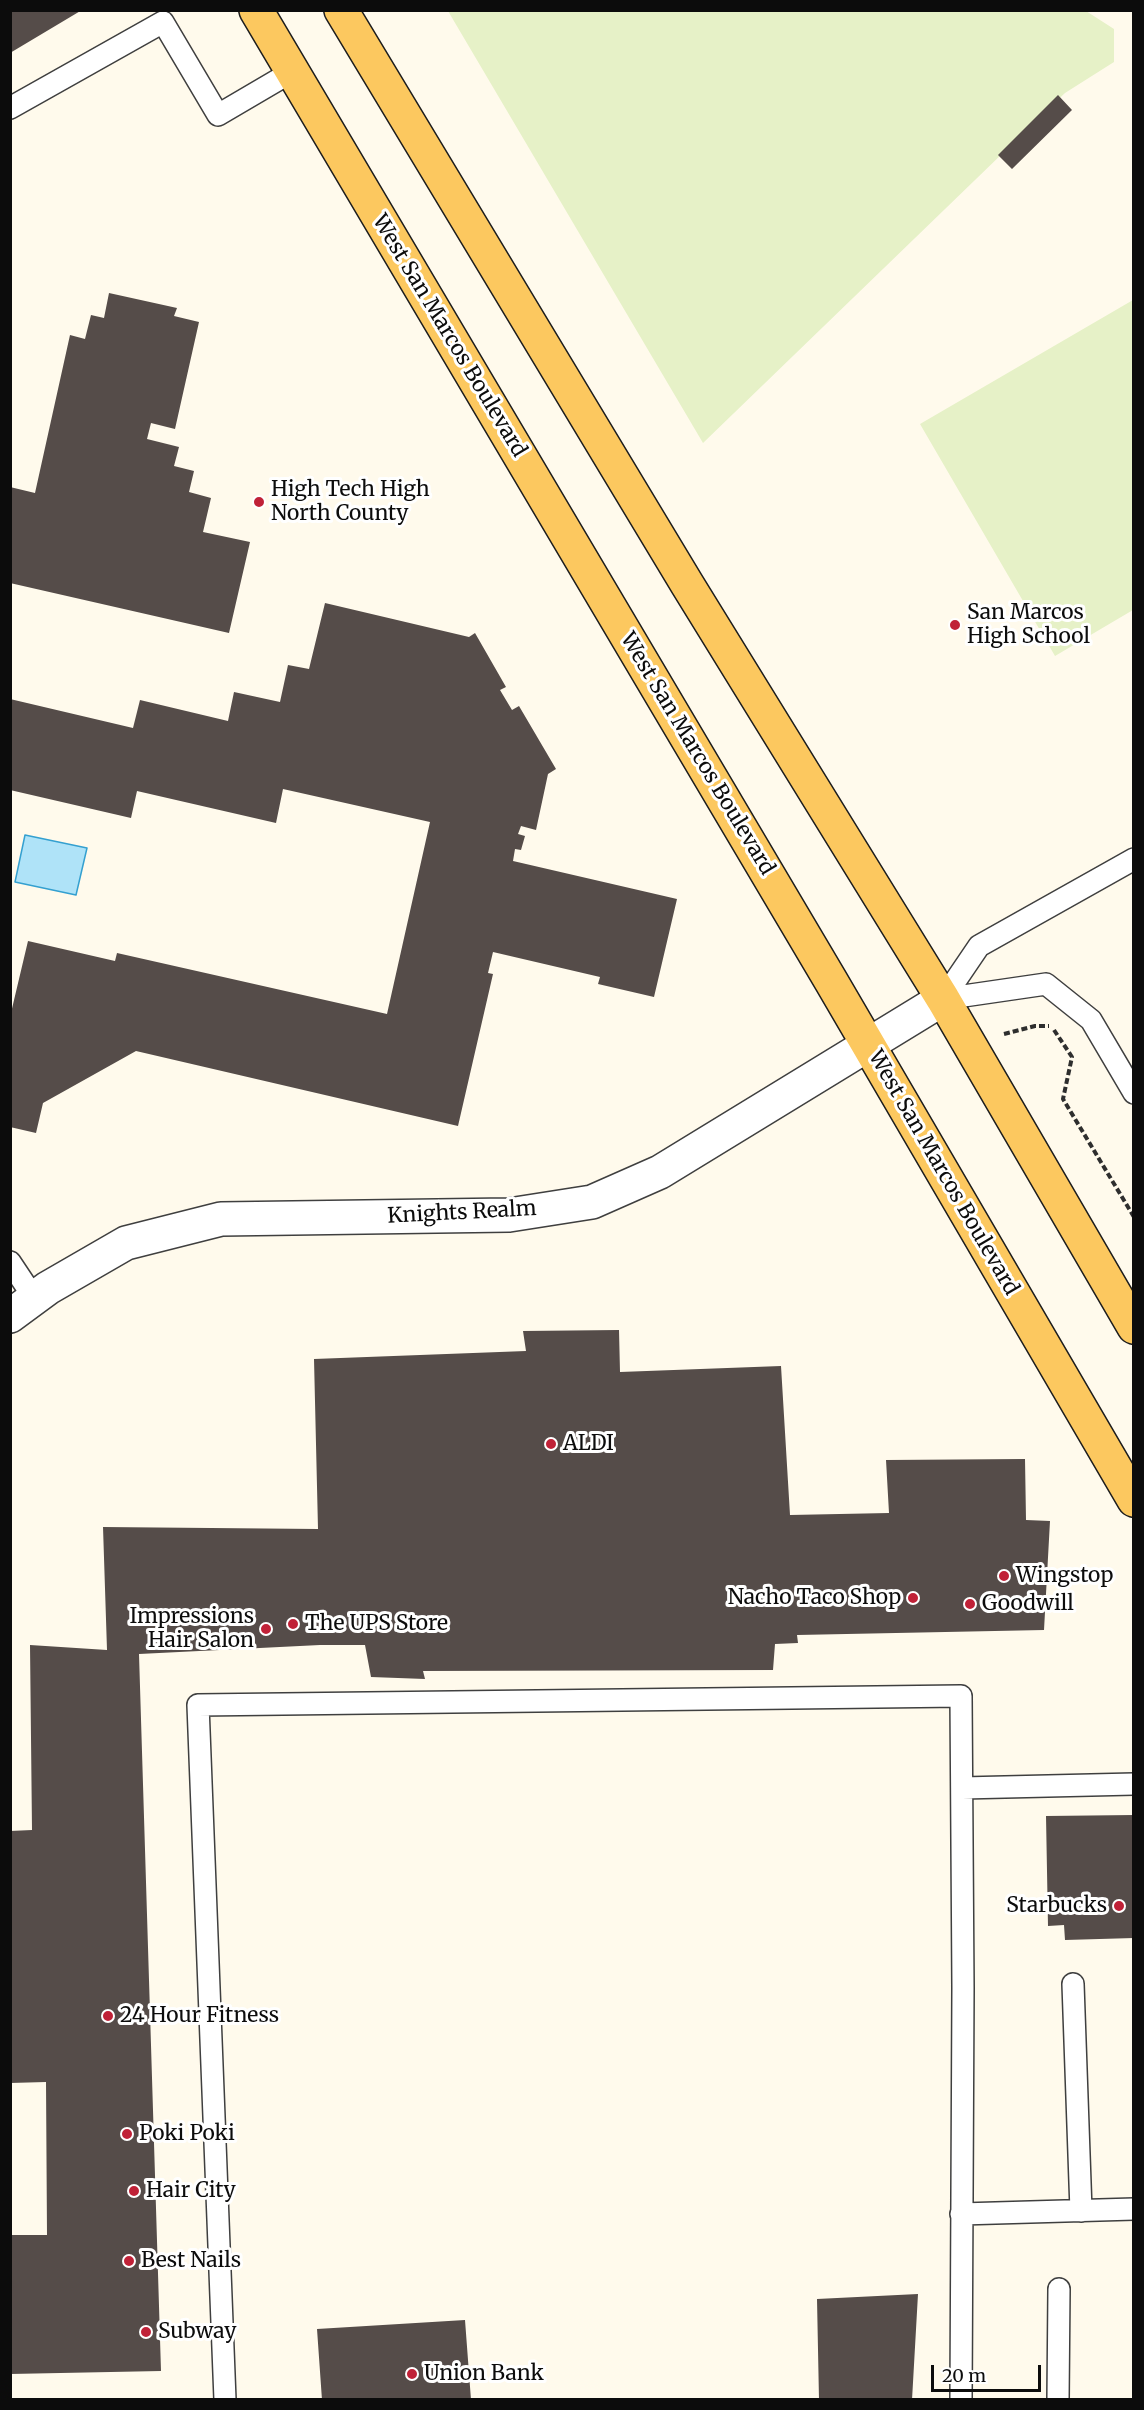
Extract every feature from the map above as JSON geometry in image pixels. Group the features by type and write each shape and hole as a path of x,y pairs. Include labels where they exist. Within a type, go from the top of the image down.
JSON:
{"main road":[{"name":"West San Marcos Boulevard","path":"256,10 868,1044 1134,1500"},
{"path":"341,10 693,595 943,999 1134,1327"}],"street":[{"name":"Knights Realm","path":"31,1301 126,1243 221,1220 509,1215 592,1202 660,1172 943,999"}],"lane":[{"path":"10,108 163,22 218,114 292,71"},
{"path":"943,999 979,946 1134,859"},
{"path":"943,999 1046,984 1091,1020 1134,1093"},
{"path":"10,1262 31,1301"},
{"path":"225,2400 198,1706 961,1696 961,2400"},
{"path":"962,1788 1134,1784"},
{"path":"1072,1984 1081,2211"},
{"path":"961,2214 1134,2209"},
{"path":"1058,2400 1059,2289"}],"path":[{"path":"995,1036 1035,1026 1051,1026 1072,1057 1063,1100 1134,1217"}],"green space":[{"path":"448,11 1086,11 1114,29 1114,62 1065,93 703,443"},
{"path":"1133,300 1133,610 1055,656 920,424"}],"water":[{"path":"25,835 87,848 76,895 15,882"}],"building":[{"path":"10,10 82,10 10,53"},
{"path":"1058,95 1072,110 1012,169 998,155"},
{"path":"109,293 177,308 174,316 199,322 175,429 151,423 147,439 179,447 174,466 194,471 189,492 211,498 203,532 250,542 229,633 10,583 10,487 35,493 70,335 85,339 91,315 104,318"},
{"path":"325,603 469,637 475,633 506,687 500,690 512,710 519,706 556,769 548,774 536,830 521,826 518,834 525,836 521,850 515,849 513,861 677,899 654,997 598,984 600,977 493,952 488,973 493,974 458,1126 136,1051 43,1103 36,1133 10,1127 10,1017 28,941 115,961 117,953 387,1014 430,822 283,789 276,823 137,791 131,818 10,790 10,699 133,728 140,700 228,721 234,692 280,702 288,665 309,669"},
{"path":"619,1330 620,1372 781,1366 790,1515 889,1513 886,1460 1025,1459 1026,1520 1050,1521 1044,1630 797,1635 798,1643 775,1644 773,1670 423,1671 425,1679 371,1677 365,1645 139,1654 161,2371 10,2374 10,2235 47,2235 46,2082 10,2083 10,1831 32,1830 30,1645 107,1650 103,1527 318,1529 314,1359 526,1351 523,1331"},
{"path":"1134,1815 1134,1938 1065,1940 1064,1925 1048,1926 1046,1816"},
{"path":"918,2294 912,2400 819,2400 817,2299"},
{"path":"465,2320 471,2400 322,2400 317,2329"}],"place":[{"name":"High Tech High North County","path":"259,502"},
{"name":"San Marcos High School","path":"955,625"},
{"name":"ALDI","path":"551,1444"},
{"name":"Wingstop","path":"1004,1576"},
{"name":"Nacho Taco Shop","path":"913,1598"},
{"name":"Goodwill","path":"970,1604"},
{"name":"The UPS Store","path":"293,1624"},
{"name":"Impressions Hair Salon","path":"266,1629"},
{"name":"Starbucks","path":"1119,1906"},
{"name":"24 Hour Fitness","path":"108,2016"},
{"name":"Poki Poki","path":"127,2134"},
{"name":"Hair City","path":"134,2191"},
{"name":"Best Nails","path":"129,2261"},
{"name":"Subway","path":"146,2332"},
{"name":"Union Bank","path":"412,2374"}]}
